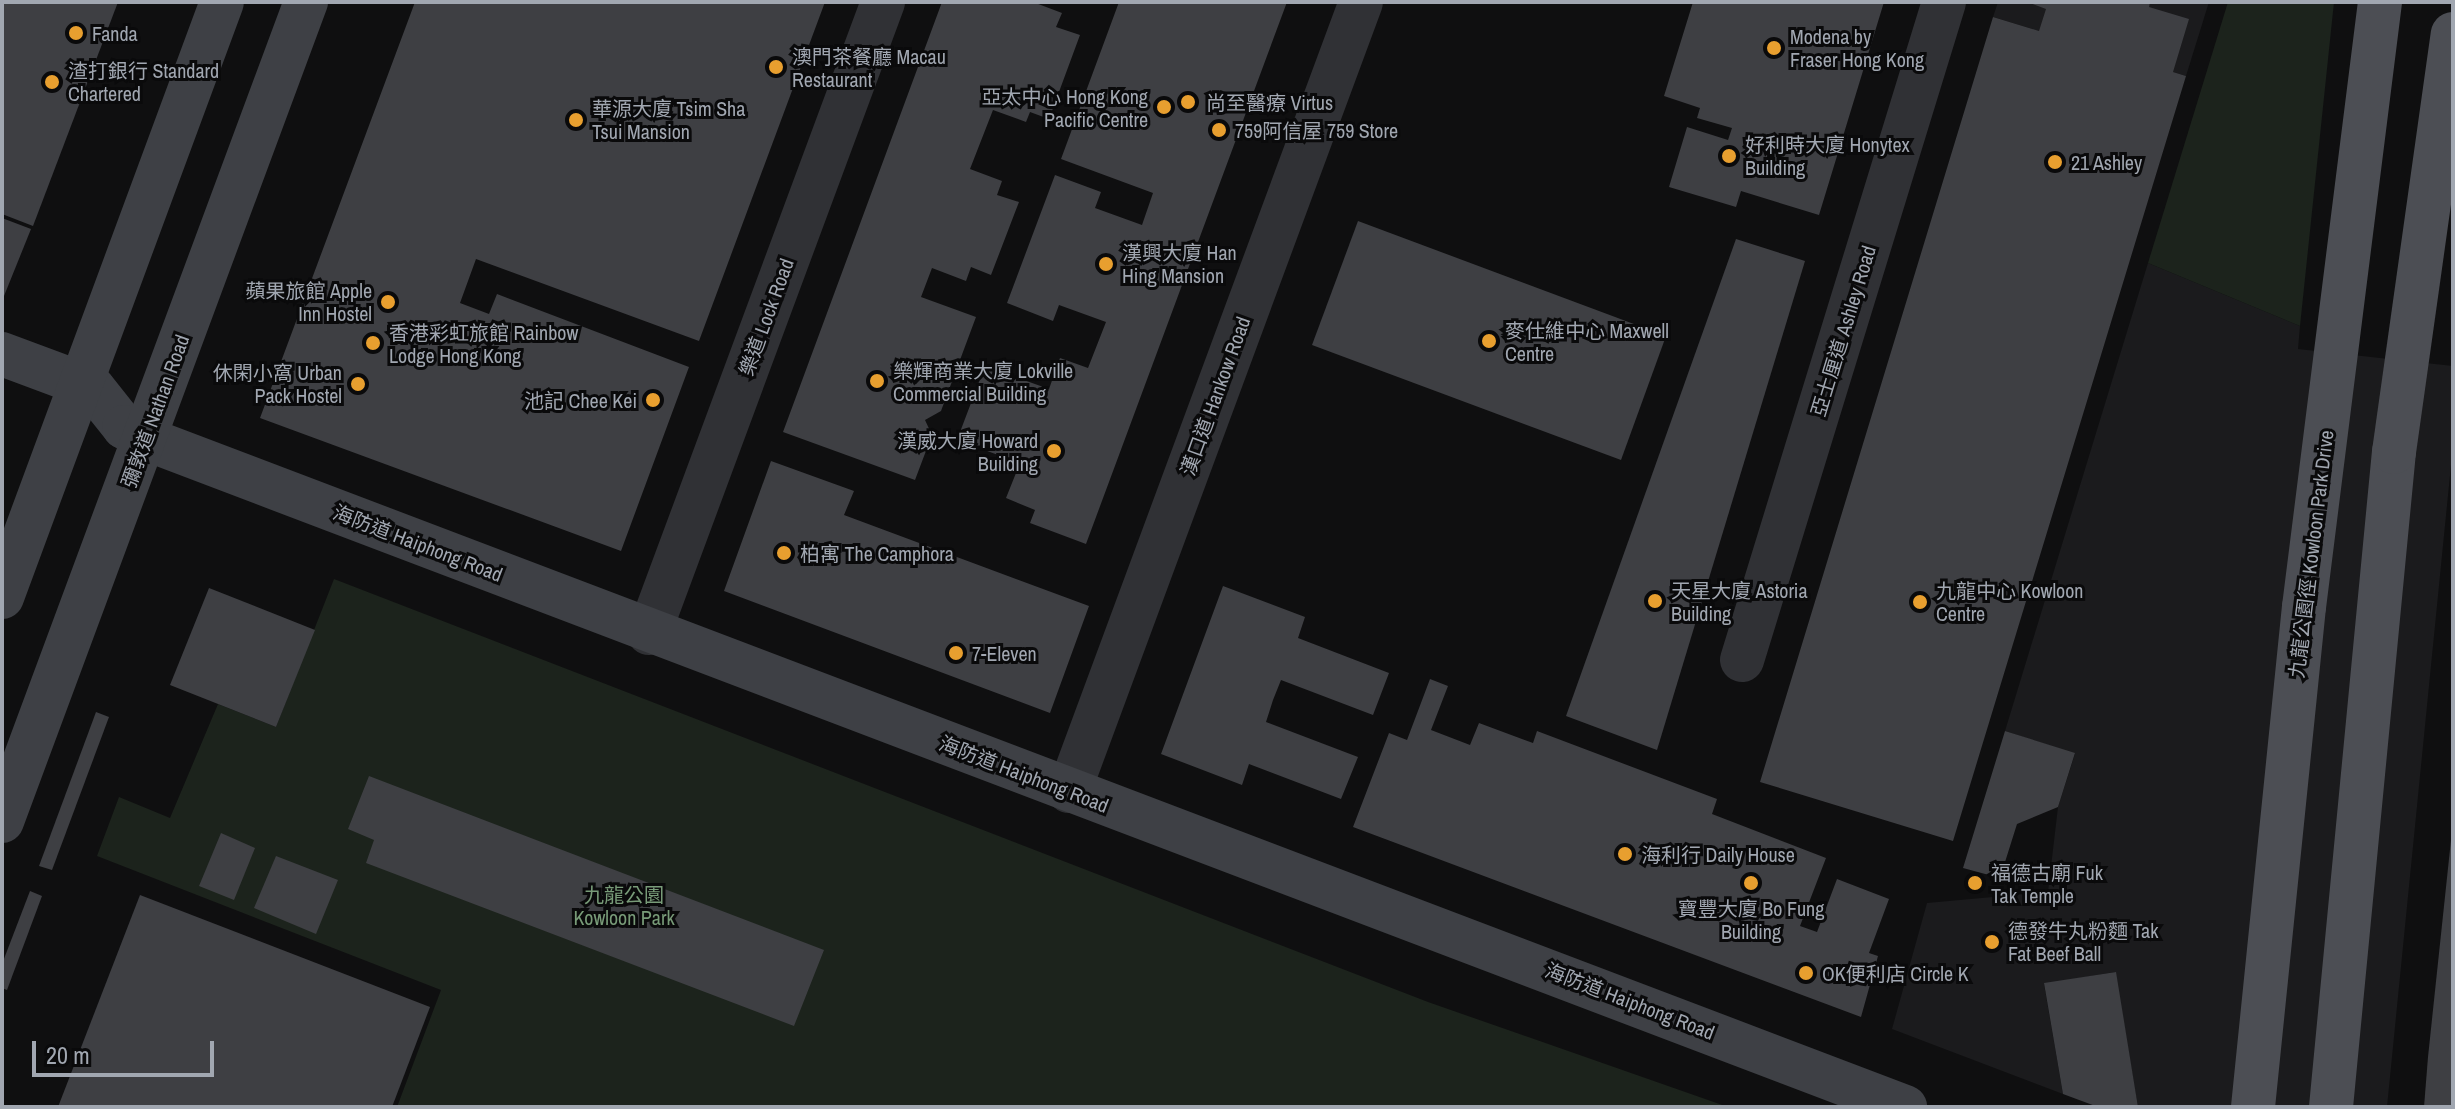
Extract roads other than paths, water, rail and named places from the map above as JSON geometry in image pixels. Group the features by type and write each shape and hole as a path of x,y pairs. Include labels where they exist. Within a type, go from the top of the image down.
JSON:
{"main road":[{"name":"九龍公園徑 Kowloon Park Drive","path":"2253,1107 2304,607 2380,2"},
{"path":"2331,1107 2394,452 2453,34"}],"street":[{"path":"2,597 222,2"},
{"name":"彌敦道 Nathan Road","path":"2,821 306,2"},
{"name":"樂道 Lock Road","path":"649,633 883,2"},
{"name":"漢口道 Hankow Road","path":"1069,791 1361,2"},
{"name":"亞士厘道 Ashley Road","path":"1742,660 1944,2"},
{"path":"2,354 83,384"},
{"name":"海防道 Haiphong Road","path":"83,384 102,396 124,427 144,438 649,633 1905,1107"}],"place":[{"name":"Fanda","path":"76,33"},
{"name":"Modena by Fraser Hong Kong","path":"1774,48"},
{"name":"澳門茶餐廳 Macau Restaurant","path":"776,67"},
{"name":"渣打銀行 Standard Chartered","path":"52,82"},
{"name":"尚至醫療 Virtus","path":"1188,102"},
{"name":"亞太中心 Hong Kong Pacific Centre","path":"1164,107"},
{"name":"華源大廈 Tsim Sha Tsui Mansion","path":"576,120"},
{"name":"759阿信屋 759 Store","path":"1219,130"},
{"name":"好利時大廈 Honytex Building","path":"1729,156"},
{"name":"21 Ashley","path":"2055,162"},
{"name":"漢興大廈 Han Hing Mansion","path":"1106,264"},
{"name":"蘋果旅館 Apple Inn Hostel","path":"388,302"},
{"name":"麥仕維中心 Maxwell Centre","path":"1489,341"},
{"name":"香港彩虹旅館 Rainbow Lodge Hong Kong","path":"373,343"},
{"name":"樂輝商業大廈 Lokville Commercial Building","path":"877,381"},
{"name":"休閑小窩 Urban Pack Hostel","path":"358,384"},
{"name":"池記 Chee Kei","path":"653,400"},
{"name":"漢威大廈 Howard Building","path":"1054,451"},
{"name":"柏寓 The Camphora","path":"784,553"},
{"name":"天星大廈 Astoria Building","path":"1655,601"},
{"name":"九龍中心 Kowloon Centre","path":"1920,602"},
{"name":"7-Eleven","path":"956,653"},
{"name":"海利行 Daily House","path":"1625,854"},
{"name":"寶豐大廈 Bo Fung Building","path":"1751,883"},
{"name":"福德古廟 Fuk Tak Temple","path":"1975,883"},
{"name":"德發牛丸粉麵 Tak Fat Beef Ball","path":"1992,942"},
{"name":"OK便利店 Circle K","path":"1806,973"}],"park label":[{"name":"九龍公園 Kowloon Park","path":"624,906"}]}
